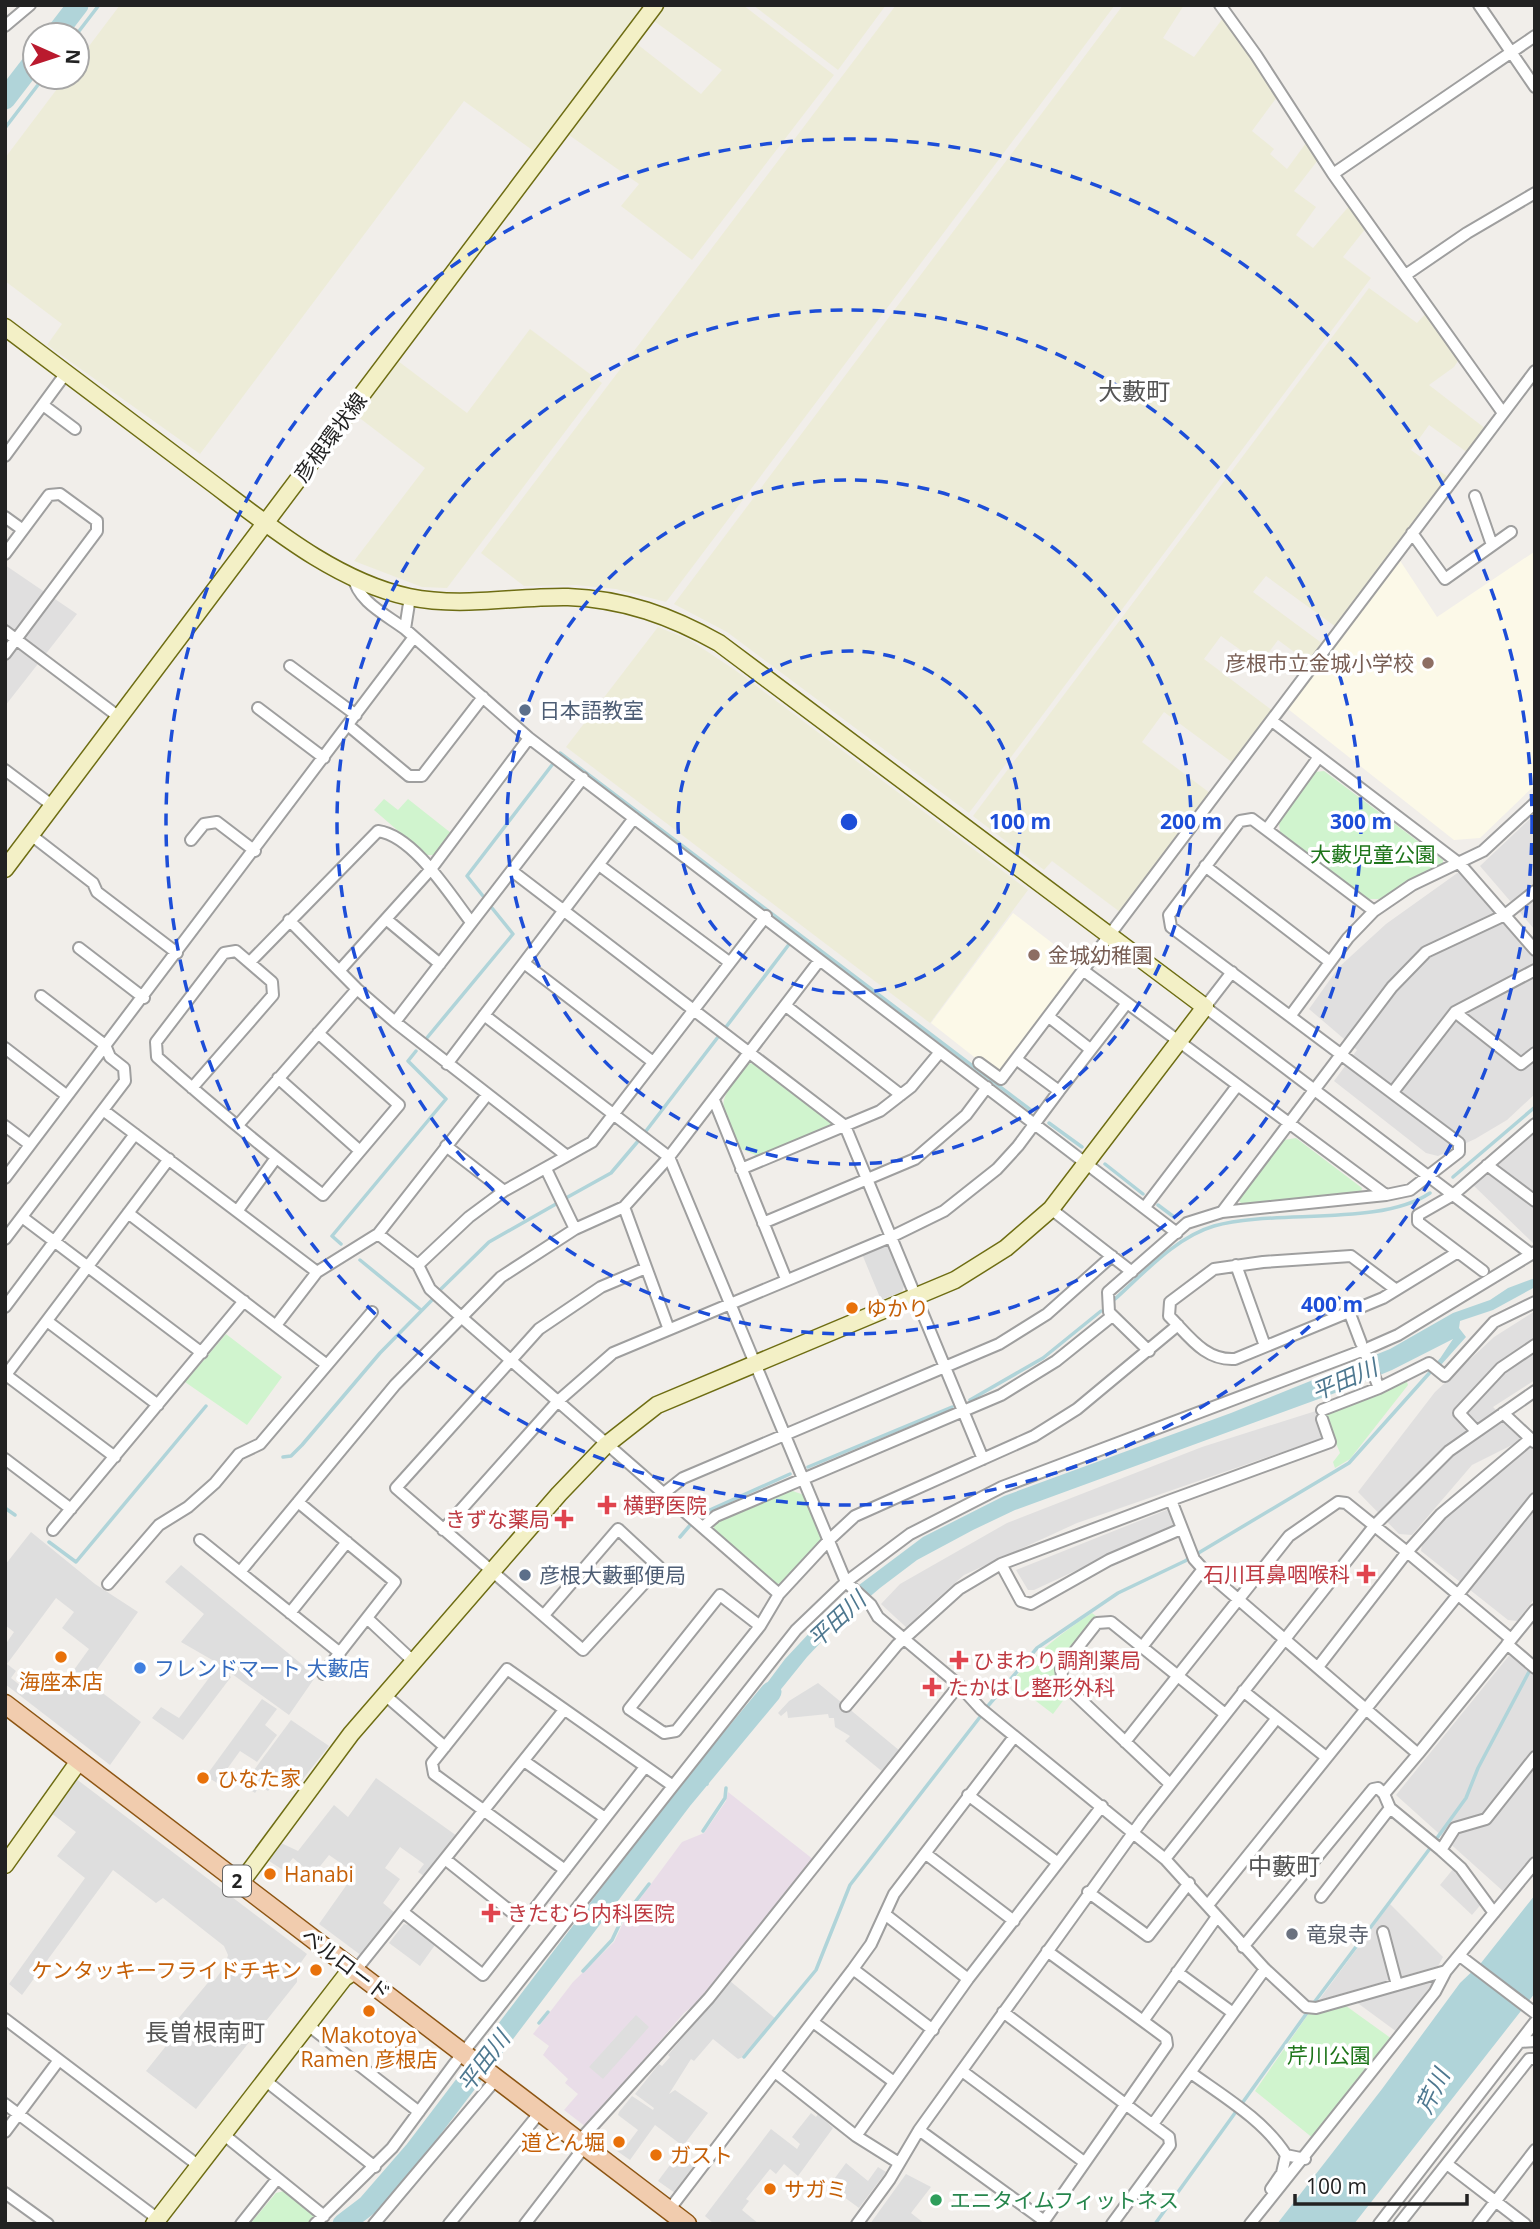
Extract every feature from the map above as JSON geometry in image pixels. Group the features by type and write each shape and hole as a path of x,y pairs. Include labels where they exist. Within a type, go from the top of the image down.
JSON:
{"main road":[{"name":"ベルロード","path":"5,1704 687,2224"}],"street":[{"path":"5,26 30,5"},
{"name":"彦根環状線","path":"5,869 655,5"},
{"path":"1220,5 1256,55 1333,174 1407,274 1503,413"},
{"path":"1479,5 1535,87"},
{"path":"1333,174 1535,36"},
{"path":"1407,274 1467,233 1535,193"},
{"path":"5,327 265,522 366,584 410,597 442,601 567,597 602,600 649,610 688,625 754,668 1533,1253 1398,1335 1002,1488 910,1534 848,1583 796,1630 467,2055 375,2167 315,2224"},
{"path":"979,1063 1001,1079 1535,371"},
{"path":"5,456 66,373"},
{"path":"43,405 75,429"},
{"path":"5,554 50,495 60,494 97,521 97,531 5,654"},
{"path":"1475,496 1492,545"},
{"path":"5,517 23,530"},
{"path":"1412,533 1445,579 1511,532"},
{"path":"353,576 356,591 362,597 405,629 529,738 766,916 819,961 1177,1233"},
{"path":"405,629 410,597"},
{"path":"5,631 119,717"},
{"path":"5,1178 66,1095 144,998 414,637"},
{"path":"290,666 356,715"},
{"path":"349,726 409,776 422,776 483,696"},
{"path":"258,708 324,758"},
{"path":"1272,721 1460,864 1535,950"},
{"path":"340,970 431,869 529,738"},
{"path":"1267,829 1318,758"},
{"path":"5,770 53,806"},
{"path":"395,1022 583,778"},
{"path":"1291,1015 1348,937 1374,911 1412,885 1483,851 1535,803"},
{"path":"447,1064 634,818"},
{"path":"1149,1351 1112,1316 1108,1292 1187,1223 1222,1212 1386,1195 1410,1190 1459,1153 1458,1143 1171,927 1169,915 1240,821 1252,819 1374,911"},
{"path":"191,840 204,824 217,821 255,851"},
{"path":"250,962 378,831 391,833 431,869 471,922"},
{"path":"31,835 93,883 97,892 177,953"},
{"path":"599,865 729,962"},
{"path":"1205,866 1330,961"},
{"path":"512,871 845,1126 983,1459"},
{"path":"1222,1212 1392,987 1426,952 1505,915 1535,891"},
{"path":"418,1265 469,1217 504,1191 592,1142 766,916"},
{"path":"387,919 440,964"},
{"path":"289,920 357,989 395,1022 567,1156"},
{"path":"79,948 144,998"},
{"path":"192,1088 273,995 272,982 236,951 224,953 156,1042 157,1057 192,1088 276,1158 323,1195 399,1105 317,1033"},
{"path":"240,1572 394,1385 501,1277 575,1229 625,1207 714,1100 819,961"},
{"path":"524,964 653,1062"},
{"path":"1393,1092 1455,1012 1535,970"},
{"path":"1084,971 1386,1195"},
{"path":"240,1884 310,1787 385,1695 559,1494 606,1445 657,1405 917,1297 986,1262 1051,1209 1231,972"},
{"path":"238,1125 357,989"},
{"path":"5,1239 125,1081 124,1068 110,1057 105,1045 41,996"},
{"path":"443,1530 558,1401 613,1353 922,1223 970,1192 1004,1161 1035,1124 1127,1003"},
{"path":"786,1006 901,1095"},
{"path":"1455,1012 1521,1064 1535,1053"},
{"path":"484,1015 669,1157 848,1583 878,1617 905,1638 1014,1737 1165,1859 1208,1905 1216,1919 1306,2007 1316,2008 1446,1971"},
{"path":"1049,1017 1090,1049"},
{"path":"5,1048 66,1095"},
{"path":"741,1169 880,1111 901,1095 940,1052"},
{"path":"1016,1059 1059,1091"},
{"path":"278,1078 360,1151"},
{"path":"1145,1207 1237,1086"},
{"path":"764,1223 915,1159 966,1115 987,1087"},
{"path":"277,1324 317,1272 378,1234 487,1096"},
{"path":"714,1100 786,1279"},
{"path":"103,1110 317,1272"},
{"path":"1483,1271 1418,1222 1418,1215 1453,1195 1535,1124"},
{"path":"5,1126 29,1144"},
{"path":"5,1307 135,1134"},
{"path":"446,1146 504,1191"},
{"path":"237,1210 276,1158"},
{"path":"114,1457 6,1375 169,1159"},
{"path":"1487,1165 1535,1201"},
{"path":"546,1169 575,1229"},
{"path":"625,1207 668,1328"},
{"path":"1051,1209 1132,1272"},
{"path":"128,1213 277,1324 327,1365"},
{"path":"22,1217 202,1353"},
{"path":"378,1234 418,1265 430,1289 460,1316 779,1594"},
{"path":"1395,1289 1351,1256 1237,1265 1214,1269 1170,1302 1169,1316 1209,1355 1220,1360 1235,1360 1350,1314 1395,1289 1458,1252"},
{"path":"664,1493 683,1478 999,1344 1047,1314 1112,1256"},
{"path":"1237,1265 1265,1346"},
{"path":"544,1615 618,1529 659,1567 583,1650 396,1488 509,1358 539,1329 580,1300 646,1268"},
{"path":"53,1530 244,1301"},
{"path":"846,1706 905,1638 959,1589 1001,1564 1330,1442 1322,1415 1378,1386 1431,1364 1445,1376 1494,1322 1535,1302"},
{"path":"108,1585 159,1525 188,1507 215,1483 239,1454 260,1444 372,1312"},
{"path":"1350,1314 1378,1386"},
{"path":"704,1527 716,1516 964,1412 1056,1361 1112,1316"},
{"path":"47,1321 158,1405"},
{"path":"760,1626 720,1595 629,1709 664,1733 676,1731 760,1626 779,1594 855,1516 1034,1436 1077,1409 1178,1325"},
{"path":"1476,1431 1459,1413 1501,1368 1535,1345"},
{"path":"857,2224 919,2130 1088,1892 1375,1525 1424,1473 1476,1431 1535,1391"},
{"path":"1318,1667 1407,1552 1441,1514 1532,1441 1503,1413"},
{"path":"5,1459 71,1509"},
{"path":"1208,1905 1535,1499"},
{"path":"1171,1500 1193,1556 1203,1569 1418,1754"},
{"path":"298,1502 396,1582 323,1674"},
{"path":"1125,1742 1289,1536 1338,1502 1346,1503 1375,1525 1458,1594 1535,1668"},
{"path":"1001,1564 1021,1601 1031,1604 1109,1560 1181,1529"},
{"path":"200,1539 340,1653"},
{"path":"290,1613 347,1542"},
{"path":"1142,1647 1203,1569"},
{"path":"1384,1794 1535,1610"},
{"path":"367,1618 414,1662"},
{"path":"1170,1784 1063,1682 1061,1669 1097,1623 1111,1622 1225,1714"},
{"path":"565,1870 433,1773 432,1763 507,1669 673,1786"},
{"path":"525,2224 582,2143 709,1998 958,1685"},
{"path":"1243,1691 1326,1757"},
{"path":"385,1695 445,1747"},
{"path":"5,2104 156,2221 344,1978 356,1970 564,1710"},
{"path":"1165,1859 1277,1718"},
{"path":"669,2210 853,1969 886,1915 894,1894 1014,1737"},
{"path":"1441,1850 1455,1828 1486,1819 1535,1757"},
{"path":"524,1760 605,1818"},
{"path":"5,1865 79,1761"},
{"path":"403,1912 483,1975 645,1767"},
{"path":"1243,1947 1373,1789 1378,1788 1391,1808 1461,1868 1494,1913"},
{"path":"968,1795 1058,1863"},
{"path":"856,2136 968,1979 1102,1806"},
{"path":"1321,1897 1391,1808"},
{"path":"926,1854 1014,1921"},
{"path":"445,1859 524,1922"},
{"path":"1251,2223 1435,1992 1446,1971 1462,1957 1535,1863"},
{"path":"1088,1892 1148,1936 1189,1883"},
{"path":"886,1915 968,1979"},
{"path":"1143,2021 1216,1919"},
{"path":"1382,1931 1396,1985"},
{"path":"919,2130 1042,2222 1167,2045 1166,2038 1047,1951"},
{"path":"1379,2224 1520,2042 1534,2016 1462,1957"},
{"path":"853,1969 933,2030"},
{"path":"1153,2124 1265,1969"},
{"path":"1177,1972 1233,2013"},
{"path":"1003,2012 1170,2137 1170,2145 1112,2224"},
{"path":"5,2020 199,2166"},
{"path":"813,2022 894,2082"},
{"path":"308,2025 419,2112"},
{"path":"1520,2042 1535,2041"},
{"path":"1399,2224 1449,2166 1529,2059 1535,2059"},
{"path":"5,2132 59,2060"},
{"path":"962,2071 1084,2162"},
{"path":"775,2072 856,2136 899,2163"},
{"path":"1191,2073 1238,2108 1279,2144 1286,2155 1282,2173 1251,2223"},
{"path":"374,2224 494,2076"},
{"path":"266,2081 375,2167"},
{"path":"449,2224 541,2111"},
{"path":"223,2134 324,2216"},
{"path":"1478,2224 1535,2150"},
{"path":"1286,2155 1305,2158"},
{"path":"1449,2166 1525,2224"},
{"path":"242,2224 277,2179"},
{"path":"5,2193 45,2223"}],"shaded area":[{"name":"彦根市立金城小学校","path":"1534,552 1535,785 1480,838 1454,840 1288,709 1397,556 1437,617"},
{"path":"5,565 77,614 5,706"},
{"path":"1535,814 1535,930 1480,866"},
{"path":"1470,864 1535,947 1535,1094 1507,1120 1438,1156 1426,1153 1334,1081 1357,1050 1309,1009 1339,967 1386,924"},
{"path":"1013,913 1081,965 997,1075 931,1023"},
{"path":"1535,1132 1535,1245 1473,1185"},
{"path":"884,1244 891,1247 905,1283 902,1292 881,1300 862,1254"},
{"path":"1535,1311 1535,1380 1493,1407 1524,1439 1472,1465 1412,1535 1399,1534 1358,1492 1435,1392 1494,1337"},
{"path":"1319,1410 1323,1438 1077,1523 964,1575 920,1614 908,1629 881,1604 900,1584 1007,1523 1202,1447"},
{"path":"1530,1445 1535,1449 1535,1598 1517,1621 1508,1620 1421,1551 1423,1540 1482,1477"},
{"path":"1169,1509 1174,1525 1034,1590 1028,1590 1016,1570"},
{"path":"31,1532 95,1584 138,1612 88,1682 141,1722 110,1765 5,1684 5,1645 14,1632 5,1625 5,1565","holes":["56,1598 74,1612 62,1628 89,1649 58,1692 31,1673 21,1686 11,1678 16,1671 7,1664"]},
{"path":"181,1565 316,1676 289,1715 214,1661 181,1642 204,1614 165,1582"},
{"path":"1512,1652 1535,1676 1535,1853 1504,1892 1396,1795"},
{"path":"218,1666 231,1677 183,1740 152,1718 161,1707 179,1718"},
{"path":"818,1683 900,1751 884,1773 845,1741 850,1736 835,1727 834,1718 829,1718 828,1714 788,1718 787,1711 781,1716 778,1713 789,1701"},
{"path":"262,1699 277,1709 265,1725 277,1735 257,1762 240,1751 217,1783 206,1776"},
{"path":"291,1720 329,1746 299,1784 283,1772 268,1791 260,1786 255,1793 243,1785"},
{"path":"75,1778 307,1954 297,1968 297,1982 196,2109 146,2071 178,2031 172,2026 211,1979 214,1981 225,1966 228,1955 224,1946 163,1898 156,1903 113,1870 22,1995 9,1984 85,1878 57,1856 76,1832 51,1813"},
{"path":"376,1778 457,1836 424,1876 418,1872 424,1864 400,1847 385,1868 400,1879 383,1903 395,1913 362,1956 319,1924 355,1873 329,1855 313,1875 293,1858 283,1870 269,1861 281,1843 298,1851 334,1805 348,1817"},
{"path":"728,1792 814,1860 706,1995 684,2013 586,2127 564,2110 578,2094 565,2083 568,2079 543,2055 549,2046 533,2034 573,1982 614,1942 625,1919 682,1842 704,1833 726,1801"},
{"path":"1458,1863 1488,1896 1472,1915 1440,1885"},
{"path":"1390,1904 1443,1957 1438,1966 1319,2000"},
{"path":"404,1924 412,1926 435,1945 420,1966 389,1943"},
{"path":"1440,1973 1397,2032 1348,1996"},
{"path":"730,1981 776,2019 743,2057 738,2059 713,2039 694,2061 691,2059 669,2094 675,2090 708,2113 683,2146 655,2125 630,2160 617,2151 623,2150 638,2130 618,2115 619,2112 632,2096 653,2110 654,2108 635,2094 659,2064 662,2066 670,2057 668,2055"},
{"path":"636,2015 649,2027 603,2079 589,2067"},
{"path":"811,2113 816,2117 818,2114 833,2128 798,2176 784,2164 776,2174 770,2169 746,2199 749,2201 742,2210 759,2224 714,2224 705,2216 771,2129 797,2149 800,2144 792,2137"},
{"path":"679,2153 696,2166 675,2193 658,2181"},
{"path":"846,2163 868,2181 878,2167 886,2172 859,2208 829,2186"},
{"path":"906,2174 931,2187 911,2213 925,2224 870,2224"}],"green space":[{"path":"120,5 647,5 535,152 464,101 200,454 47,345 62,324 5,281 5,158 55,91 91,91 91,43"},
{"path":"666,5 743,5 834,75 692,260 621,206 639,184 566,133 637,44 701,94 722,70 654,21"},
{"path":"753,5 886,5 838,70"},
{"path":"896,5 1115,5 666,602 616,589 576,585 524,586 481,553"},
{"path":"1123,5 1184,5 1163,38 1194,57 1223,18 1277,97 1252,131 1274,149 1270,154 1287,169 1306,143 1318,160 1294,191 1316,207 1296,235 1313,248 1350,205 1366,228 1343,257 1371,278 969,813 727,632 674,604"},
{"path":"1369,288 1417,323 1427,312 1460,358 1454,367 1429,385 1486,429 1468,453 1429,425 1411,450 1448,477 1336,627 1266,576 1253,592 1323,644 1309,663 1278,640 1260,664 1221,636 1204,659 1273,711 1233,763 1164,712 1142,742 1210,793 1120,912 1052,861 1044,870 973,816"},
{"path":"530,329 602,383 447,588 422,587 354,561 425,468 357,416 398,361 467,413"},
{"path":"658,627 690,640 735,670 1028,890 930,1023 566,747"},
{"name":"大藪児童公園","path":"1324,771 1443,860 1443,864 1379,899 1368,899 1280,832 1279,823 1315,772"},
{"path":"384,799 398,810 408,799 451,833 434,855 426,855 374,810"},
{"path":"754,1063 833,1122 833,1127 758,1156 739,1148 723,1104 729,1088 747,1064"},
{"path":"1296,1138 1362,1188 1361,1192 1242,1204 1238,1200 1284,1140"},
{"path":"226,1334 282,1377 247,1425 185,1382"},
{"path":"1406,1379 1408,1385 1350,1459 1335,1468 1333,1462 1340,1453 1324,1415"},
{"path":"790,1490 804,1495 823,1540 784,1583 776,1584 714,1530 714,1523"},
{"path":"1092,1613 1096,1616 1055,1668 1057,1686 1068,1694 1053,1714 1011,1682 1049,1644"},
{"name":"芹川公園","path":"1342,2003 1392,2039 1314,2139 1255,2091 1309,2013"},
{"path":"284,2191 315,2214 315,2218 308,2224 250,2224 276,2193"}],"water":[{"path":"1535,1278 1535,1287 1493,1310 1460,1321 1459,1328 1466,1337 1441,1365 1439,1360 1453,1339 1392,1370 1346,1389 1015,1510 917,1560 839,1623 765,1709 741,1718 785,1659 843,1597 923,1537 1004,1496 1231,1413 1390,1349 1453,1313 1490,1300 1508,1288"},
{"name":"芹川","path":"1535,1895 1535,1993 1354,2224 1277,2224 1460,1983 1481,1963"}],"waterway":[{"path":"66,21 78,5"},
{"path":"87,21 99,5"},
{"path":"5,99 21,78"},
{"path":"5,128 33,91"},
{"path":"560,753 1032,1111"},
{"path":"483,896 467,876 552,765"},
{"path":"426,1039 513,934 492,908"},
{"path":"726,1027 790,943"},
{"path":"646,1131 718,1037"},
{"path":"341,1244 332,1236 446,1099 408,1061 416,1051"},
{"path":"1453,1177 1535,1107"},
{"path":"1049,1123 1082,1147"},
{"path":"566,1198 611,1173 639,1140"},
{"path":"1105,1164 1143,1194"},
{"path":"1115,1299 1174,1247 1214,1226 1266,1218 1383,1210 1409,1203 1430,1193"},
{"path":"440,1290 489,1242 556,1204"},
{"path":"1158,1205 1174,1217"},
{"path":"360,1260 421,1310"},
{"path":"283,1457 291,1456 302,1445 380,1353 433,1299"},
{"path":"970,1400 1043,1358 1101,1311"},
{"path":"987,1707 1037,1648 1118,1593 1185,1561 1349,1463 1441,1360"},
{"path":"49,1542 76,1562 206,1406"},
{"path":"808,1467 952,1407"},
{"path":"703,1513 790,1474"},
{"path":"5,1508 15,1515"},
{"path":"680,1537 691,1524"},
{"path":"1437,1838 1466,1798 1478,1768 1530,1670"},
{"name":"平田川","path":"343,2224 368,2205 414,2152 683,1798 771,1692"},
{"path":"744,2057 816,1970 850,1885 980,1717"},
{"path":"700,1778 707,1784"},
{"path":"703,1831 725,1798 726,1788"},
{"path":"1313,2004 1431,1847"},
{"path":"583,1971 612,1940 622,1919 649,1884"},
{"path":"1243,2102 1309,2010"},
{"path":"539,2023 548,2012"},
{"path":"1155,2224 1235,2113"}],"place":[{"name":"彦根市立金城小学校","path":"1428,663"},
{"name":"日本語教室","path":"525,710"},
{"name":"金城幼稚園","path":"1034,955"},
{"name":"ゆかり","path":"852,1308"},
{"name":"横野医院","path":"607,1505"},
{"name":"きずな薬局","path":"564,1519"},
{"name":"石川耳鼻咽喉科","path":"1366,1574"},
{"name":"彦根大藪郵便局","path":"525,1575"},
{"name":"海座本店","path":"61,1657"},
{"name":"ひまわり調剤薬局","path":"959,1660"},
{"name":"フレンドマート 大藪店","path":"140,1668"},
{"name":"たかはし整形外科","path":"932,1687"},
{"name":"ひなた家","path":"203,1778"},
{"name":"Hanabi","path":"270,1874"},
{"name":"きたむら内科医院","path":"491,1913"},
{"name":"竜泉寺","path":"1292,1934"},
{"name":"ケンタッキーフライドチキン","path":"316,1970"},
{"name":"Makotoya Ramen 彦根店","path":"369,2011"},
{"name":"道とん堀","path":"619,2142"},
{"name":"ガスト","path":"656,2155"},
{"name":"サガミ","path":"770,2189"},
{"name":"エニタイムフィットネス","path":"936,2200"}],"district":[{"name":"大藪町","path":"1134,390"},
{"name":"中藪町","path":"1284,1865"},
{"name":"長曽根南町","path":"205,2031"}]}
